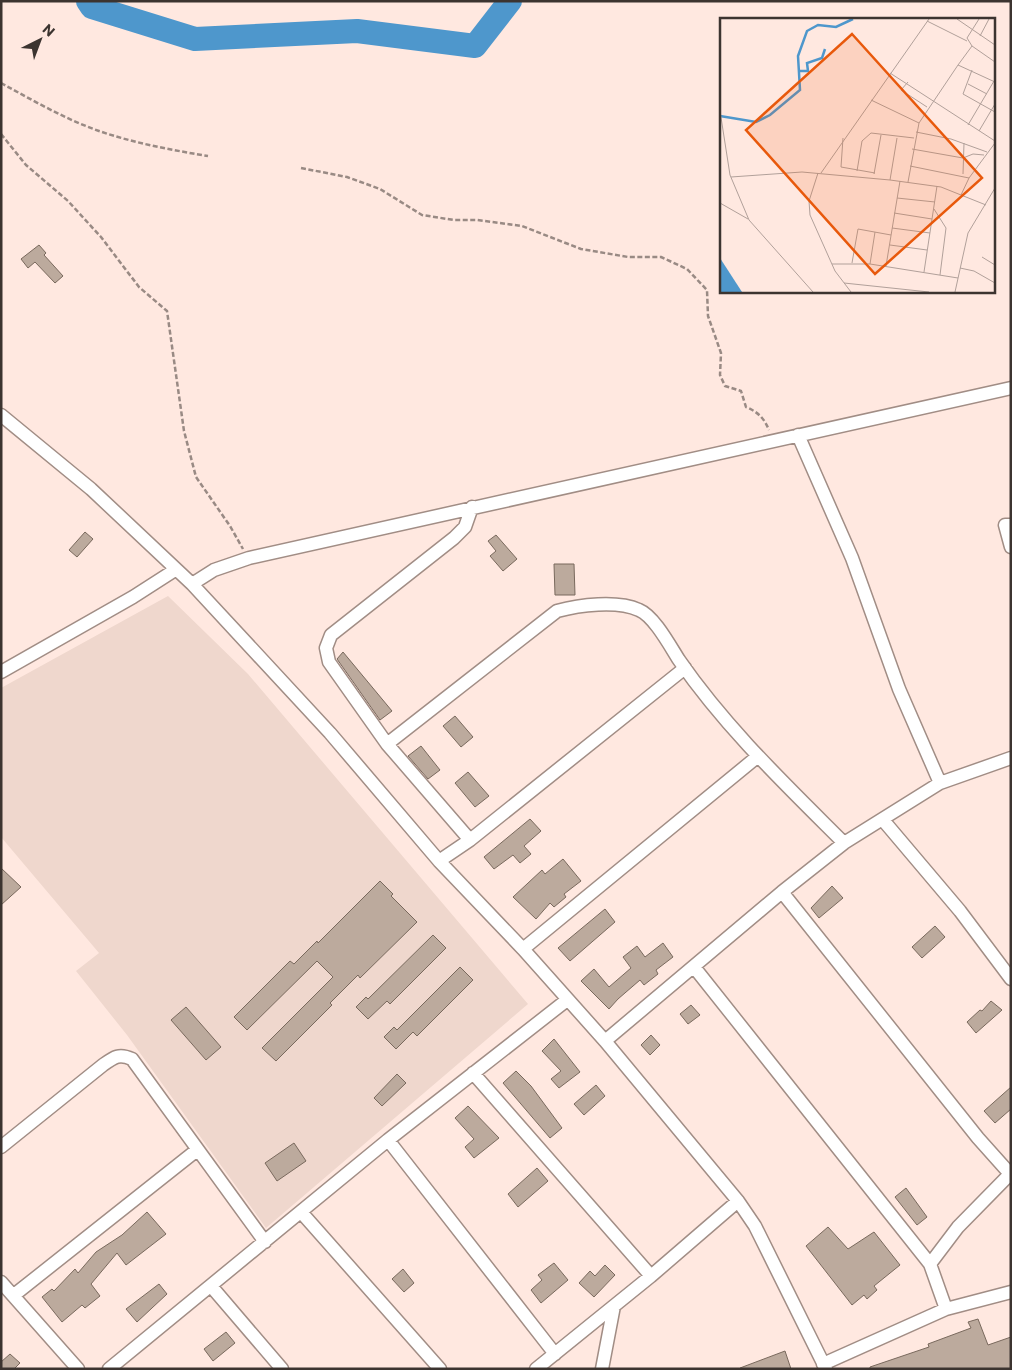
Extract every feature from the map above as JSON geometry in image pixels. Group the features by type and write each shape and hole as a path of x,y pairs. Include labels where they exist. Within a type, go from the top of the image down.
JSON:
{"street":[{"path":"192,584 214,570 248,558 1011,388"},
{"path":"1,415 91,489 192,584 330,733 439,861 523,949 605,1042 738,1201 764,1242 825,1366 946,1309 1011,1292"},
{"path":"798,436 852,558 899,689 940,783"},
{"path":"470,840 387,744 329,662 326,648 331,635 454,538 465,527 472,507"},
{"path":"1011,525 1005,525 1011,547"},
{"path":"1,672 133,597 175,570"},
{"path":"387,744 557,611 578,606 620,606 639,610 649,616 685,668 758,757 844,843"},
{"path":"439,861 470,840 685,668"},
{"path":"523,949 758,757"},
{"path":"605,1042 782,892 844,843 940,783 1011,758"},
{"path":"883,820 960,911 1011,979"},
{"path":"782,892 1010,1174 958,1227 930,1264"},
{"path":"694,967 930,1264 946,1309"},
{"path":"109,1369 388,1140 567,1000"},
{"path":"1,1147 103,1064 117,1055 123,1055 132,1059 265,1242"},
{"path":"473,1073 651,1276"},
{"path":"388,1140 555,1354"},
{"path":"14,1296 197,1150"},
{"path":"536,1369 651,1276 738,1201"},
{"path":"301,1212 440,1369"},
{"path":"1,1282 78,1369"},
{"path":"211,1286 282,1369"},
{"path":"602,1369 614,1306"}],"path":[{"path":"1,83 38,103 97,130 160,148 208,156"},
{"path":"1,134 26,165 68,201 101,237 139,287 167,311 184,430 196,477 230,526 248,558"},
{"path":"300,168 347,177 380,189 422,214 454,220 477,220 522,226 581,249 628,257 661,257 687,269 707,290 708,316 721,353 720,375 725,386 741,391 746,407 757,411 766,421 774,441"}],"shaded area":[{"path":"168,596 248,674 528,1004 266,1228 127,1035 76,971 99,953 1,837 1,688"}],"building":[{"path":"39,245 46,253 44,255 63,276 55,283 35,262 28,268 21,259"},
{"path":"85,532 93,539 77,557 69,550"},
{"path":"496,535 517,559 503,571 490,556 496,551 488,541"},
{"path":"554,564 574,564 575,595 555,595"},
{"path":"343,652 392,711 380,720 337,659"},
{"path":"455,716 473,737 461,747 443,726"},
{"path":"421,746 440,770 428,779 408,756"},
{"path":"468,772 489,796 475,807 455,783"},
{"path":"530,819 541,831 524,846 531,854 520,863 513,855 494,869 484,857"},
{"path":"563,859 581,881 564,894 566,897 554,907 550,903 536,919 513,897 542,870 545,874"},
{"path":"1,868 21,887 1,905"},
{"path":"380,881 393,894 391,896 417,922 360,978 358,975 330,1003 332,1005 276,1061 262,1048 333,977 317,961 247,1030 234,1017 290,961 294,964 317,941 318,943"},
{"path":"832,886 843,898 819,918 811,908"},
{"path":"605,909 615,922 570,961 558,948"},
{"path":"935,926 945,937 922,958 912,947"},
{"path":"433,935 446,948 390,1004 387,1001 368,1019 356,1007 366,997 368,999"},
{"path":"663,943 673,957 656,970 658,974 644,985 640,980 609,1009 581,981 594,969 609,987 631,968 623,957 637,946 645,957"},
{"path":"460,967 473,980 417,1036 413,1032 396,1049 384,1037 394,1027 397,1030"},
{"path":"991,1001 1002,1010 976,1033 967,1022 980,1010 982,1011"},
{"path":"691,1005 700,1015 688,1024 680,1014"},
{"path":"186,1007 221,1047 206,1060 171,1020"},
{"path":"651,1035 660,1045 650,1055 641,1045"},
{"path":"554,1039 580,1072 559,1088 551,1079 561,1071 542,1051"},
{"path":"516,1071 531,1086 562,1128 550,1138 503,1083"},
{"path":"397,1074 406,1083 382,1106 374,1098"},
{"path":"596,1085 605,1096 584,1115 574,1104"},
{"path":"1011,1087 1011,1109 995,1123 984,1111"},
{"path":"468,1106 499,1138 474,1158 465,1147 474,1139 455,1118"},
{"path":"294,1143 306,1161 277,1181 265,1163"},
{"path":"537,1168 548,1181 518,1207 508,1194"},
{"path":"906,1188 927,1217 917,1225 895,1197"},
{"path":"147,1212 166,1234 126,1265 117,1253 91,1284 100,1296 85,1308 82,1305 62,1322 42,1297 52,1289 54,1291 75,1269 78,1273 96,1252 122,1235"},
{"path":"828,1227 848,1249 874,1232 900,1265 874,1286 877,1290 867,1299 864,1295 852,1305 806,1246"},
{"path":"554,1263 568,1280 541,1303 531,1290 542,1280 538,1275"},
{"path":"605,1265 615,1275 594,1297 579,1283 590,1271 595,1276"},
{"path":"403,1269 414,1283 404,1292 392,1279"},
{"path":"159,1284 167,1294 137,1322 126,1309"},
{"path":"978,1319 988,1345 1011,1337 1011,1369 870,1369 870,1367 929,1347 928,1344 971,1328 968,1322"},
{"path":"226,1332 235,1343 213,1361 204,1349"},
{"path":"785,1351 791,1369 740,1369 740,1368"},
{"path":"10,1354 20,1363 14,1369 1,1369 1,1362"}],"waterway":[{"path":"88,1 92,7 195,39 357,31 475,46 510,1"}]}
